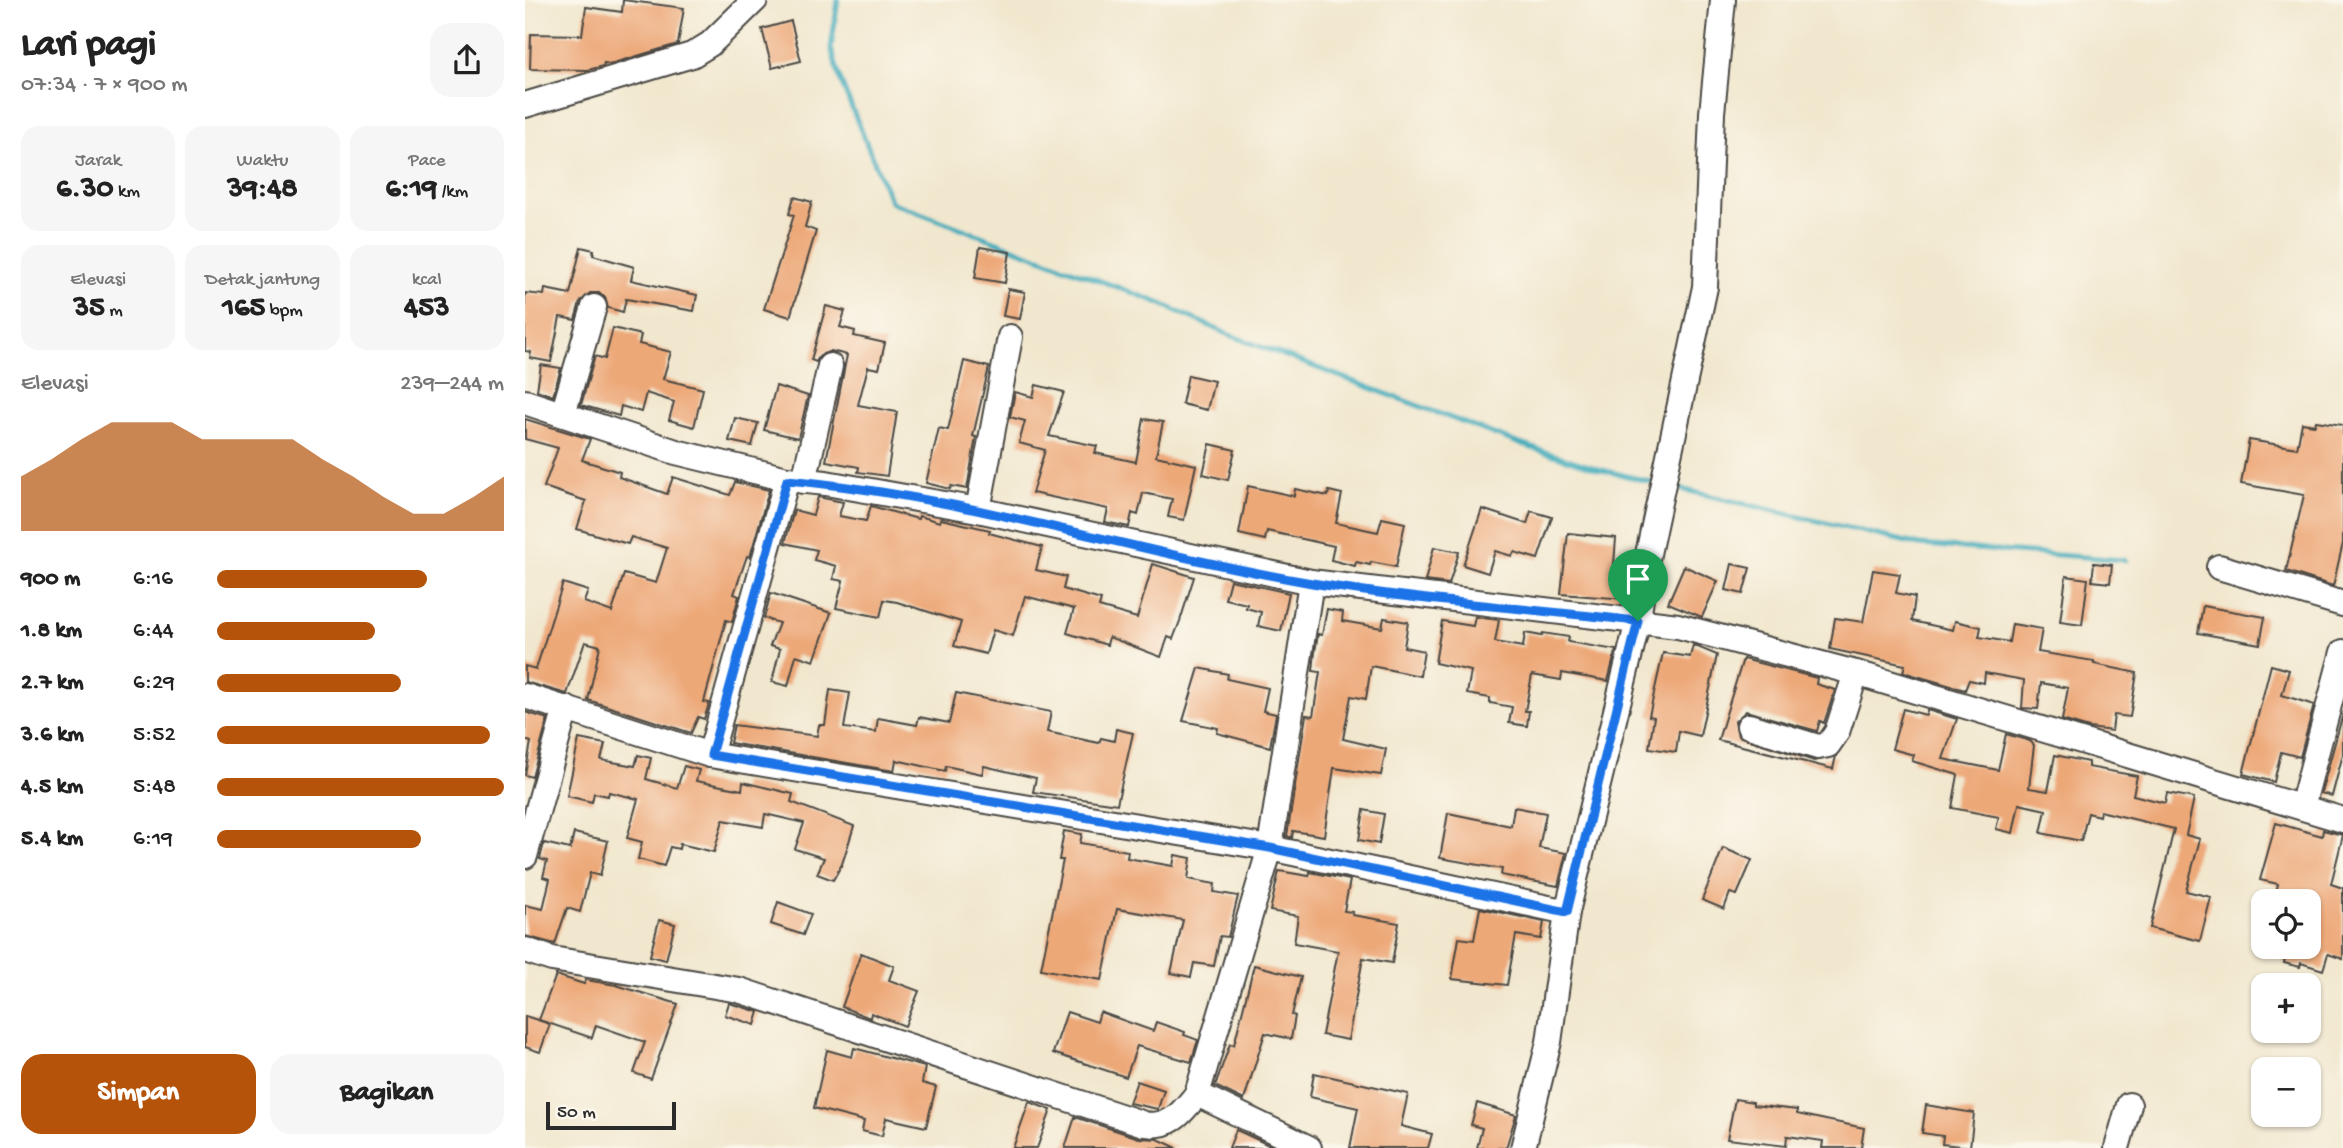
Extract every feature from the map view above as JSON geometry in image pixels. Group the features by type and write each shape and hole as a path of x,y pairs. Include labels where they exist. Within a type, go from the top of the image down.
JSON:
{"street":[{"path":"525,105 692,55 710,44 755,0"},
{"path":"1525,1147 1549,1042 1567,912 1638,621 1645,568 1671,458 1705,287 1712,113 1723,0"},
{"path":"563,414 594,307"},
{"path":"978,510 1010,337"},
{"path":"711,755 831,366"},
{"path":"525,402 676,452 796,480 978,510 1311,582 1678,626 1856,673 2343,820"},
{"path":"2219,567 2343,604"},
{"path":"525,950 552,959 740,990 1144,1124 1157,1126 1177,1118 1197,1094 1270,848 1311,582"},
{"path":"2302,807 2343,652"},
{"path":"1749,726 1818,747 1828,745 1836,732 1856,673"},
{"path":"525,696 711,755 1270,848 1567,912"},
{"path":"525,856 566,708"},
{"path":"1197,1094 1309,1148"},
{"path":"2116,1148 2129,1105"}],"building":[{"path":"623,0 684,8 678,44 610,64 604,63 603,66 588,70 530,69 531,34 582,35 586,7 622,12"},
{"path":"791,21 801,61 772,68 762,29"},
{"path":"794,197 812,202 805,227 816,231 790,317 764,309 794,215 789,214"},
{"path":"581,247 594,250 593,255 634,267 631,280 697,295 694,311 626,299 623,312 608,308 605,297 599,293 590,293 580,302 575,320 560,317 551,362 530,358 531,352 525,351 525,293 544,295 545,289 570,294"},
{"path":"980,247 1010,252 1005,283 975,278"},
{"path":"1008,289 1025,292 1020,319 1003,316"},
{"path":"826,306 845,311 840,327 855,331 854,336 885,343 879,369 868,367 858,405 897,412 887,476 858,472 859,467 826,461 847,355 831,351 820,355 816,362 811,360"},
{"path":"613,328 641,335 639,344 671,352 663,379 703,389 694,427 669,420 674,402 646,393 641,412 621,406 619,416 581,405 595,356 605,359"},
{"path":"964,361 989,367 973,436 976,437 967,489 951,486 950,489 926,483 939,428 948,430"},
{"path":"541,365 561,368 553,396 537,390"},
{"path":"1188,375 1214,381 1207,410 1182,404"},
{"path":"1036,385 1064,392 1049,436 1097,446 1095,453 1136,462 1144,419 1163,422 1156,456 1196,465 1184,520 1168,517 1172,499 1143,493 1138,515 1132,513 1129,527 1105,522 1108,509 1032,493 1045,450 1019,443 1025,421 1010,417 1015,392 1033,397"},
{"path":"776,386 808,396 798,438 764,430"},
{"path":"735,418 758,423 752,446 729,441"},
{"path":"525,419 590,439 582,460 620,472 619,477 667,494 673,477 730,495 735,482 769,490 750,557 747,556 734,594 739,596 732,622 726,620 704,702 709,703 707,710 704,719 698,717 691,733 588,700 600,646 585,642 567,694 525,682 525,666 536,669 563,583 588,591 584,602 612,612 624,574 656,583 667,548 631,537 628,544 577,529 586,501 544,487 558,448 525,439"},
{"path":"2316,421 2343,425 2343,543 2333,586 2286,571 2304,495 2241,484 2249,440 2297,448 2302,423 2315,425"},
{"path":"1210,444 1235,450 1228,480 1203,474"},
{"path":"1248,486 1294,496 1295,489 1328,496 1329,491 1342,494 1336,523 1378,532 1382,518 1405,523 1396,567 1371,562 1370,565 1356,562 1355,566 1331,560 1334,546 1267,531 1265,540 1239,534"},
{"path":"818,497 843,502 839,516 866,521 871,506 918,519 919,516 940,522 941,519 990,530 989,533 1042,547 1036,570 1066,577 1063,589 1101,600 1099,607 1137,618 1153,564 1194,577 1173,639 1168,637 1161,657 1109,637 1107,645 1067,633 1074,609 1025,596 1013,636 993,630 986,654 954,646 961,622 897,602 884,600 880,617 836,608 843,581 833,579 836,566 814,560 817,550 785,543 794,510 813,515"},
{"path":"1482,509 1527,524 1531,511 1552,517 1538,559 1514,552 1512,556 1495,551 1488,573 1463,565"},
{"path":"1568,533 1616,538 1614,565 1630,567 1626,599 1561,594"},
{"path":"1434,547 1459,552 1449,584 1425,581"},
{"path":"2094,563 2112,565 2110,583 2092,581"},
{"path":"1732,564 1750,568 1743,594 1726,590"},
{"path":"1684,566 1718,581 1702,617 1668,603"},
{"path":"1873,570 1900,574 1896,593 1915,597 1912,621 1953,630 1955,621 1981,627 1979,637 2009,642 2012,624 2042,629 2038,652 2094,661 2094,664 2137,673 2130,717 2114,715 2112,731 2089,728 2062,720 2068,688 2041,683 2038,709 2022,708 2024,680 1985,673 1984,683 1969,680 1965,690 1903,672 1905,665 1830,649 1835,618 1863,622"},
{"path":"2066,576 2088,579 2082,625 2060,622"},
{"path":"1230,580 1289,593 1281,631 1258,626 1261,612 1246,608 1247,604 1225,599"},
{"path":"771,593 831,613 814,661 796,655 788,686 772,682 780,649 770,646 779,623 764,618"},
{"path":"2203,606 2265,617 2260,644 2198,633"},
{"path":"1327,609 1343,612 1342,621 1382,628 1384,618 1408,622 1404,647 1424,651 1420,676 1371,666 1366,699 1351,696 1343,739 1386,749 1381,775 1334,768 1324,836 1293,831 1292,838 1287,836 1306,715 1313,716 1320,672 1313,671 1315,652 1318,634 1322,635"},
{"path":"1475,617 1499,620 1495,642 1523,647 1525,633 1542,636 1543,633 1569,637 1568,642 1616,650 1608,681 1562,673 1561,680 1532,675 1525,711 1529,711 1527,726 1509,723 1512,707 1490,703 1490,698 1467,694 1471,671 1435,663 1442,621 1473,626"},
{"path":"1693,645 1717,655 1700,736 1679,731 1676,752 1649,748 1654,717 1649,716 1663,653 1690,657"},
{"path":"1743,659 1817,678 1816,684 1835,690 1824,723 1820,721 1817,731 1746,711 1735,721 1738,736 1814,761 1836,756 1833,769 1718,740"},
{"path":"2271,665 2289,670 2282,695 2314,705 2300,757 2281,752 2274,782 2243,774"},
{"path":"1199,668 1228,674 1227,679 1268,688 1263,711 1276,714 1270,747 1217,733 1218,728 1183,721"},
{"path":"830,690 850,693 844,728 876,732 878,718 917,725 919,717 949,723 956,693 1051,712 1047,732 1099,743 1101,738 1114,741 1116,729 1133,733 1117,804 1033,792 1036,778 984,766 982,774 946,766 945,771 896,760 894,771 730,743 734,725 817,736 819,725 825,725"},
{"path":"1903,709 1926,715 1927,710 1957,719 1943,759 1998,770 2006,734 2030,741 2034,745 2029,788 2048,791 2055,755 2088,762 2088,767 2137,776 2133,795 2165,803 2167,793 2194,798 2186,835 2200,839 2186,891 2211,897 2200,941 2150,928 2174,829 2100,811 2099,816 2088,813 2081,841 2041,833 2046,810 2019,804 2013,833 1996,829 1999,817 1952,808 1958,775 1912,761 1914,755 1892,749"},
{"path":"525,712 548,719 532,777 525,775 531,742 525,740"},
{"path":"2343,714 2343,754 2332,796 2321,793"},
{"path":"579,739 605,744 601,760 635,766 638,755 651,758 646,779 677,788 684,766 699,770 696,781 742,790 743,782 793,794 791,802 854,826 842,864 833,880 817,874 824,858 795,849 804,823 765,814 763,827 723,820 714,852 680,844 679,849 670,847 664,866 638,859 642,842 627,838 638,799 609,792 608,796 594,793 592,802 567,796"},
{"path":"1514,807 1546,813 1539,848 1566,853 1558,886 1501,875 1502,869 1440,858 1448,813 1511,826"},
{"path":"1364,810 1384,814 1379,844 1359,840"},
{"path":"2276,823 2322,836 2323,830 2343,835 2331,884 2343,888 2343,959 2328,954 2323,970 2301,963 2300,967 2284,963 2285,959 2321,959 2321,889 2277,889 2278,884 2260,880"},
{"path":"1064,831 1082,834 1080,843 1128,851 1127,858 1173,866 1175,855 1191,858 1188,879 1215,884 1214,892 1238,896 1228,937 1220,936 1214,966 1194,963 1191,977 1171,973 1183,920 1117,909 1102,980 1041,969 1063,860 1059,860"},
{"path":"574,833 608,841 600,876 590,873 580,912 567,908 555,944 525,936 525,905 543,909 550,879 543,877 547,861 540,859 544,843 570,849"},
{"path":"1723,848 1752,860 1737,895 1730,893 1724,909 1702,900"},
{"path":"1279,871 1309,876 1310,872 1350,880 1344,911 1353,912 1352,915 1399,923 1392,963 1363,958 1348,1040 1322,1035 1338,951 1294,943 1298,916 1270,911"},
{"path":"778,902 811,914 803,935 771,924"},
{"path":"1480,908 1544,922 1541,939 1516,935 1507,985 1452,979 1459,938 1474,940"},
{"path":"659,920 675,924 666,960 650,956"},
{"path":"861,953 894,966 889,980 919,991 905,1026 871,1013 870,1018 842,1007"},
{"path":"1254,965 1301,977 1292,1015 1295,1016 1291,1039 1265,1033 1244,1100 1215,1086 1230,1044 1234,1045"},
{"path":"556,975 584,984 586,980 616,985 678,1004 651,1079 634,1073 645,1042 596,1025 592,1038 539,1020"},
{"path":"729,1003 759,1012 755,1025 725,1015"},
{"path":"1067,1012 1097,1022 1100,1012 1153,1031 1156,1022 1185,1032 1184,1035 1198,1040 1191,1062 1137,1046 1126,1077 1053,1053"},
{"path":"525,1016 550,1024 540,1052 525,1047"},
{"path":"854,1048 925,1067 922,1083 936,1087 926,1127 886,1118 882,1136 862,1131 864,1121 814,1108 827,1050 852,1057"},
{"path":"1314,1073 1408,1094 1401,1126 1432,1134 1428,1148 1350,1148 1358,1108 1310,1097"},
{"path":"1137,1081 1164,1090 1158,1109 1129,1103"},
{"path":"1735,1099 1753,1102 1753,1105 1797,1110 1797,1114 1864,1128 1861,1148 1822,1148 1823,1141 1787,1136 1786,1146 1727,1139"},
{"path":"1029,1102 1051,1110 1037,1148 1013,1148"},
{"path":"1477,1103 1516,1115 1506,1148 1477,1148 1482,1128 1471,1125"},
{"path":"1926,1105 1974,1113 1970,1147 1942,1144 1943,1136 1922,1133"},
{"path":"1075,1117 1139,1138 1158,1139 1177,1148 1065,1148"},
{"path":"1236,1130 1243,1133 1275,1148 1229,1148"}],"waterway":[{"path":"838,0 831,48 841,82 891,202 1157,302 1227,334 1520,444 1598,469 1656,483"},
{"path":"1668,486 1920,545 2125,560"}],"route":[{"path":"787,480 826,483 978,510 1311,582 1638,621 1567,912 1270,848 711,755 787,480"}]}
